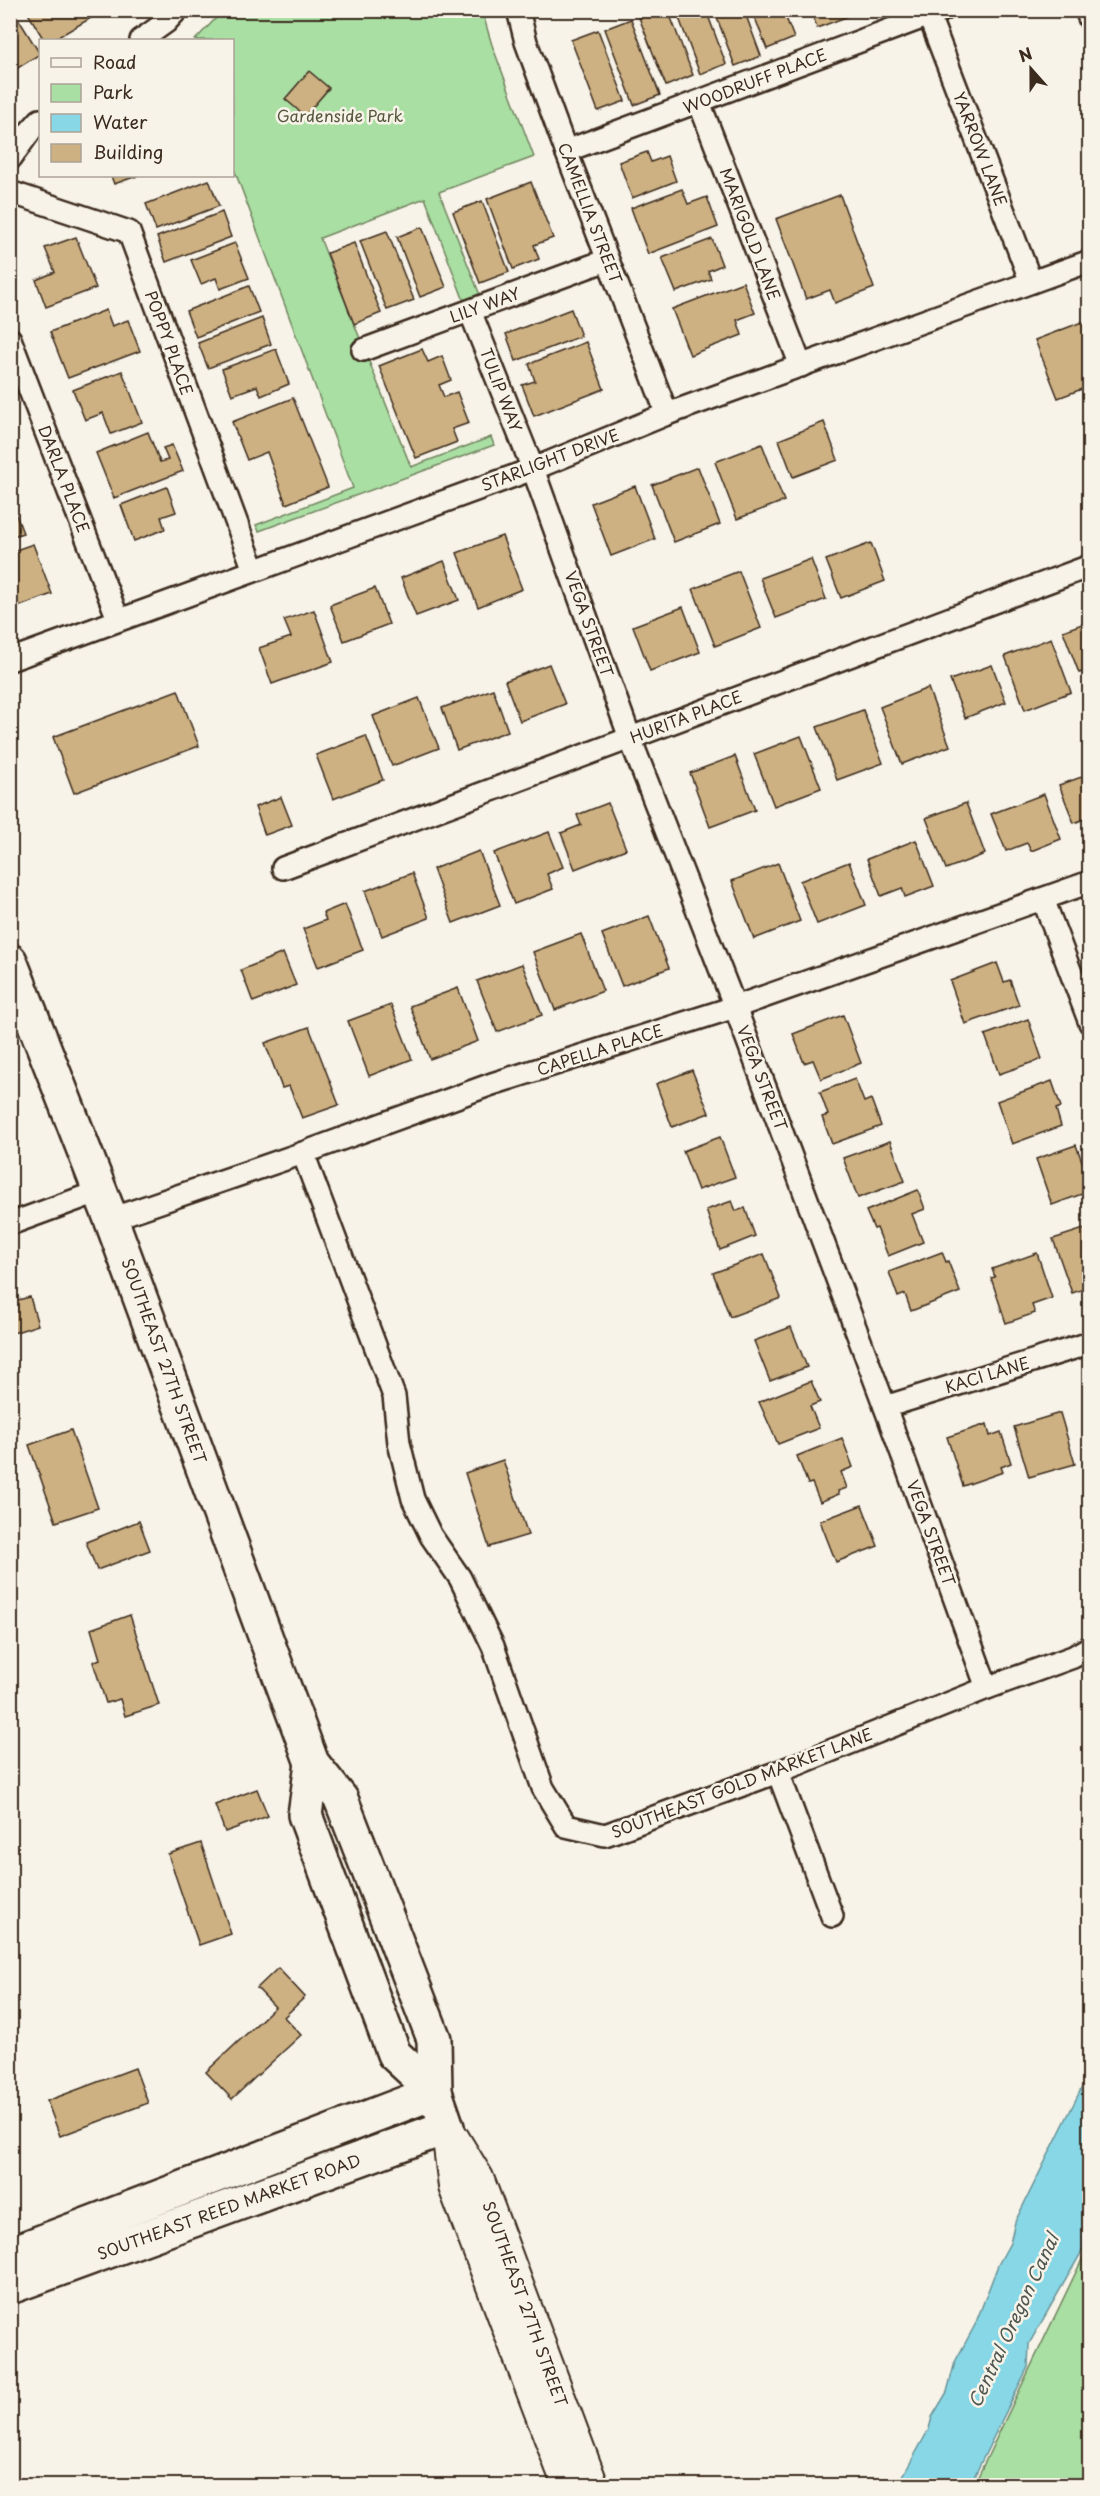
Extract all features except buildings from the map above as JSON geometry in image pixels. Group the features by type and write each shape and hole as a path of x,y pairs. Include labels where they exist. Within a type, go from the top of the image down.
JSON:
{"main road":[{"name":"SOUTHEAST 27TH STREET","path":"10,961 106,1205 312,1764 341,1799 434,2039 435,2092 447,2127 454,2187 568,2486"},
{"name":"SOUTHEAST REED MARKET ROAD","path":"10,2254 435,2092"},
{"name":"SOUTHEAST 27TH STREET","path":"447,2127 478,2178 593,2486"},
{"name":"SOUTHEAST REED MARKET ROAD","path":"10,2287 447,2127"}],"street":[{"path":"142,39 166,22 177,10"},
{"name":"CAMELLIA STREET","path":"518,10 526,42 566,151 667,414"},
{"path":"1086,10 1089,20"},
{"name":"WOODRUFF PLACE","path":"566,151 936,13"},
{"name":"YARROW LANE","path":"936,13 1031,282"},
{"name":"MARIGOLD LANE","path":"699,102 801,366"},
{"path":"10,159 39,121"},
{"name":"POPPY PLACE","path":"10,192 129,232 254,570"},
{"name":"LILY WAY","path":"363,350 607,260"},
{"name":"STARLIGHT DRIVE","path":"10,660 533,469 667,414 1089,261"},
{"name":"TULIP WAY","path":"470,311 533,469"},
{"name":"DARLA PLACE","path":"10,339 118,620"},
{"name":"VEGA STREET","path":"533,469 630,738 735,1007 885,1407 987,1688"},
{"name":"HURITA PLACE","path":"283,868 1089,566"},
{"name":"CAPELLA PLACE","path":"10,1224 106,1205 303,1154 492,1084 735,1007 1089,882"},
{"path":"1043,899 1089,1023"},
{"name":"SOUTHEAST GOLD MARKET LANE","path":"303,1154 394,1396 399,1443 413,1499 431,1536 460,1578 493,1646 543,1788 566,1826 605,1835 778,1772 987,1688 1073,1657 1089,1647"},
{"name":"KACI LANE","path":"885,1407 1089,1343"},
{"path":"778,1772 832,1916"}],"green space":[{"name":"Gardenside Park","path":"223,11 482,11 492,45 534,157 439,192 480,295 464,301 425,198 320,238 411,467 491,437 494,445 259,531 256,525 353,488 234,169 234,39 196,39"},
{"path":"1089,2245 1089,2485 974,2485"}],"water":[{"name":"Central Oregon Canal","path":"1089,2073 1089,2239 1029,2344 1028,2367 970,2485 898,2485 947,2392 955,2362 975,2325 998,2265 1010,2243 1015,2222"}]}
